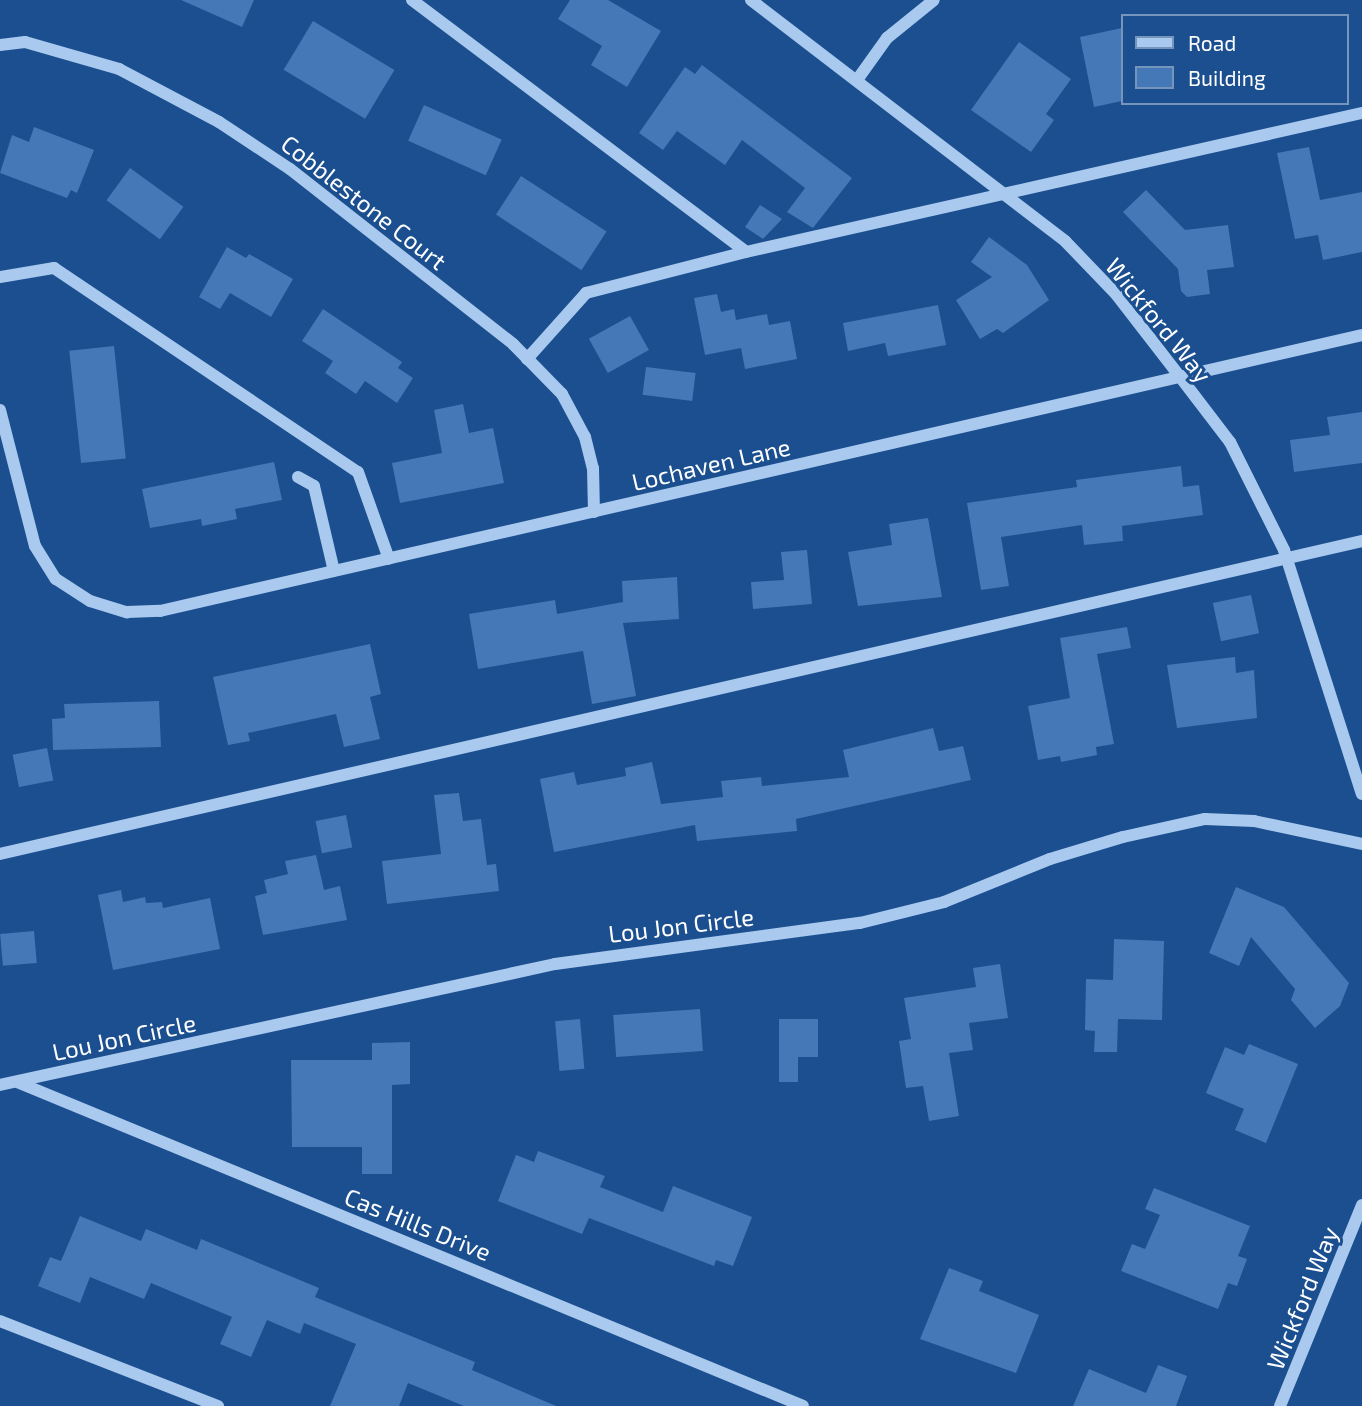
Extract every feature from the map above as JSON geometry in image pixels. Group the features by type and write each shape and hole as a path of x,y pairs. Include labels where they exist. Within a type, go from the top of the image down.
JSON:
{"street":[{"path":"412,0 747,252"},
{"name":"Wickford Way","path":"751,0 1008,194 1065,241 1116,294 1181,378 1230,442 1287,560 1362,794"},
{"path":"857,79 887,38 934,0"},
{"name":"Cobblestone Court","path":"0,45 25,42 119,69 219,122 290,169 527,359 562,394 585,437 593,468 594,512"},
{"path":"527,359 586,293 747,252 1362,113"},
{"path":"0,277 54,268 358,472 389,559"},
{"name":"Lochaven Lane","path":"0,410 35,546 56,579 90,601 127,612 160,611 1362,335"},
{"path":"298,477 314,486 334,571"},
{"path":"0,854 1362,541"},
{"name":"Lou Jon Circle","path":"0,1085 555,964 860,923 944,902 1062,855 1205,819 1254,821 1362,845"},
{"name":"Cas Hills Drive","path":"16,1081 803,1406"},
{"name":"Wickford Way","path":"1280,1406 1362,1205"},
{"path":"0,1321 218,1406"}],"building":[{"path":"181,0 254,0 242,27"},
{"path":"570,0 608,0 661,31 627,87 591,65 602,46 558,19"},
{"path":"313,21 394,70 365,119 284,70"},
{"path":"1120,28 1120,101 1094,107 1080,37"},
{"path":"1019,42 1071,79 1046,114 1054,120 1031,152 971,110"},
{"path":"702,65 852,178 813,228 787,212 805,188 742,140 725,165 677,131 663,150 639,133 685,67 695,74"},
{"path":"424,105 502,140 486,175 408,141"},
{"path":"34,127 94,150 77,193 71,190 67,198 0,173 12,135 29,142"},
{"path":"1309,147 1320,200 1362,192 1362,252 1323,260 1318,235 1295,239 1277,153"},
{"path":"130,168 183,207 160,239 106,200"},
{"path":"521,176 607,232 581,270 496,215"},
{"path":"1146,190 1185,230 1228,225 1234,267 1207,270 1210,294 1187,297 1181,291 1178,269 1123,212"},
{"path":"760,205 782,219 763,239 745,227"},
{"path":"989,237 1027,265 1049,300 1003,333 997,329 980,339 956,300 992,277 971,262"},
{"path":"227,247 246,258 249,254 293,279 271,317 230,293 220,309 199,297"},
{"path":"717,294 721,312 734,309 736,320 767,314 769,325 790,321 797,359 745,369 741,348 705,355 694,298"},
{"path":"938,305 946,345 888,356 885,343 848,351 843,323"},
{"path":"323,309 402,362 398,368 413,378 397,403 365,381 356,394 325,373 333,361 302,341"},
{"path":"630,316 649,350 608,373 589,339"},
{"path":"114,346 126,458 81,463 69,351"},
{"path":"646,367 696,373 692,401 643,395"},
{"path":"463,404 469,433 493,428 504,483 400,503 392,463 442,453 434,410"},
{"path":"1362,412 1362,463 1294,472 1290,440 1330,435 1327,417"},
{"path":"274,462 282,500 235,509 237,519 202,526 201,519 150,528 142,489"},
{"path":"1181,466 1183,487 1199,485 1203,515 1122,526 1123,541 1084,545 1082,525 1001,537 1009,586 981,590 967,503 1077,487 1076,480"},
{"path":"928,518 942,597 858,606 848,552 892,545 889,524"},
{"path":"807,550 812,604 753,609 751,582 784,580 781,552"},
{"path":"677,577 679,619 623,623 636,696 592,704 583,651 478,669 469,614 555,600 557,614 623,602 622,581"},
{"path":"1251,595 1259,633 1221,641 1213,603"},
{"path":"1127,627 1131,648 1097,654 1114,744 1096,747 1097,755 1061,762 1060,756 1038,760 1028,706 1070,698 1060,638"},
{"path":"370,644 381,694 370,697 380,739 344,747 336,714 248,733 250,741 228,745 213,677"},
{"path":"1235,657 1236,673 1254,670 1257,718 1177,728 1167,665"},
{"path":"159,701 161,747 53,750 52,719 65,718 64,704"},
{"path":"933,728 939,751 963,746 971,780 796,819 797,831 697,841 695,825 554,852 540,779 574,772 577,785 626,776 625,768 652,762 661,804 723,797 721,781 761,777 762,786 849,777 843,750"},
{"path":"47,748 53,780 19,787 13,755"},
{"path":"459,793 463,821 481,819 487,865 496,864 499,891 387,904 382,861 441,854 434,795"},
{"path":"346,815 352,847 322,853 316,821"},
{"path":"316,855 324,890 340,886 347,920 263,935 255,896 267,893 264,880 288,874 285,861"},
{"path":"1236,887 1284,907 1349,983 1340,1006 1315,1028 1291,1000 1295,989 1251,937 1239,966 1209,953"},
{"path":"121,890 123,902 145,897 146,903 162,902 163,908 210,898 220,949 113,970 98,895"},
{"path":"34,931 37,963 3,966 0,934"},
{"path":"1114,939 1164,941 1162,1020 1118,1019 1117,1052 1094,1052 1095,1031 1085,1030 1086,979 1113,980"},
{"path":"1000,964 1008,1018 969,1023 973,1050 949,1053 959,1116 929,1121 923,1086 906,1088 899,1041 911,1039 904,998 976,987 973,968"},
{"path":"700,1009 703,1051 616,1057 613,1015"},
{"path":"580,1019 584,1069 559,1071 555,1021"},
{"path":"779,1019 818,1019 818,1057 798,1057 798,1082 779,1082"},
{"path":"410,1042 410,1084 392,1085 392,1174 362,1174 362,1147 292,1147 291,1060 372,1060 372,1043"},
{"path":"1249,1044 1298,1064 1266,1143 1235,1130 1244,1109 1206,1093 1225,1047 1244,1055"},
{"path":"538,1151 605,1176 600,1187 663,1212 673,1186 752,1217 733,1266 716,1260 714,1266 589,1218 582,1234 498,1201 516,1155 534,1162"},
{"path":"1154,1188 1250,1226 1238,1256 1247,1259 1237,1286 1228,1283 1218,1309 1121,1271 1132,1244 1145,1249 1160,1215 1145,1209"},
{"path":"80,1216 141,1241 146,1229 197,1250 201,1239 319,1288 315,1297 475,1362 472,1370 556,1406 464,1406 408,1383 399,1406 330,1406 356,1344 304,1323 300,1334 267,1320 251,1357 220,1344 232,1317 151,1283 144,1299 90,1277 80,1303 38,1286 50,1257 61,1261"},
{"path":"949,1268 983,1281 979,1291 1039,1315 1016,1373 920,1339"},
{"path":"1158,1365 1187,1376 1176,1406 1073,1406 1089,1369 1146,1393"}]}
